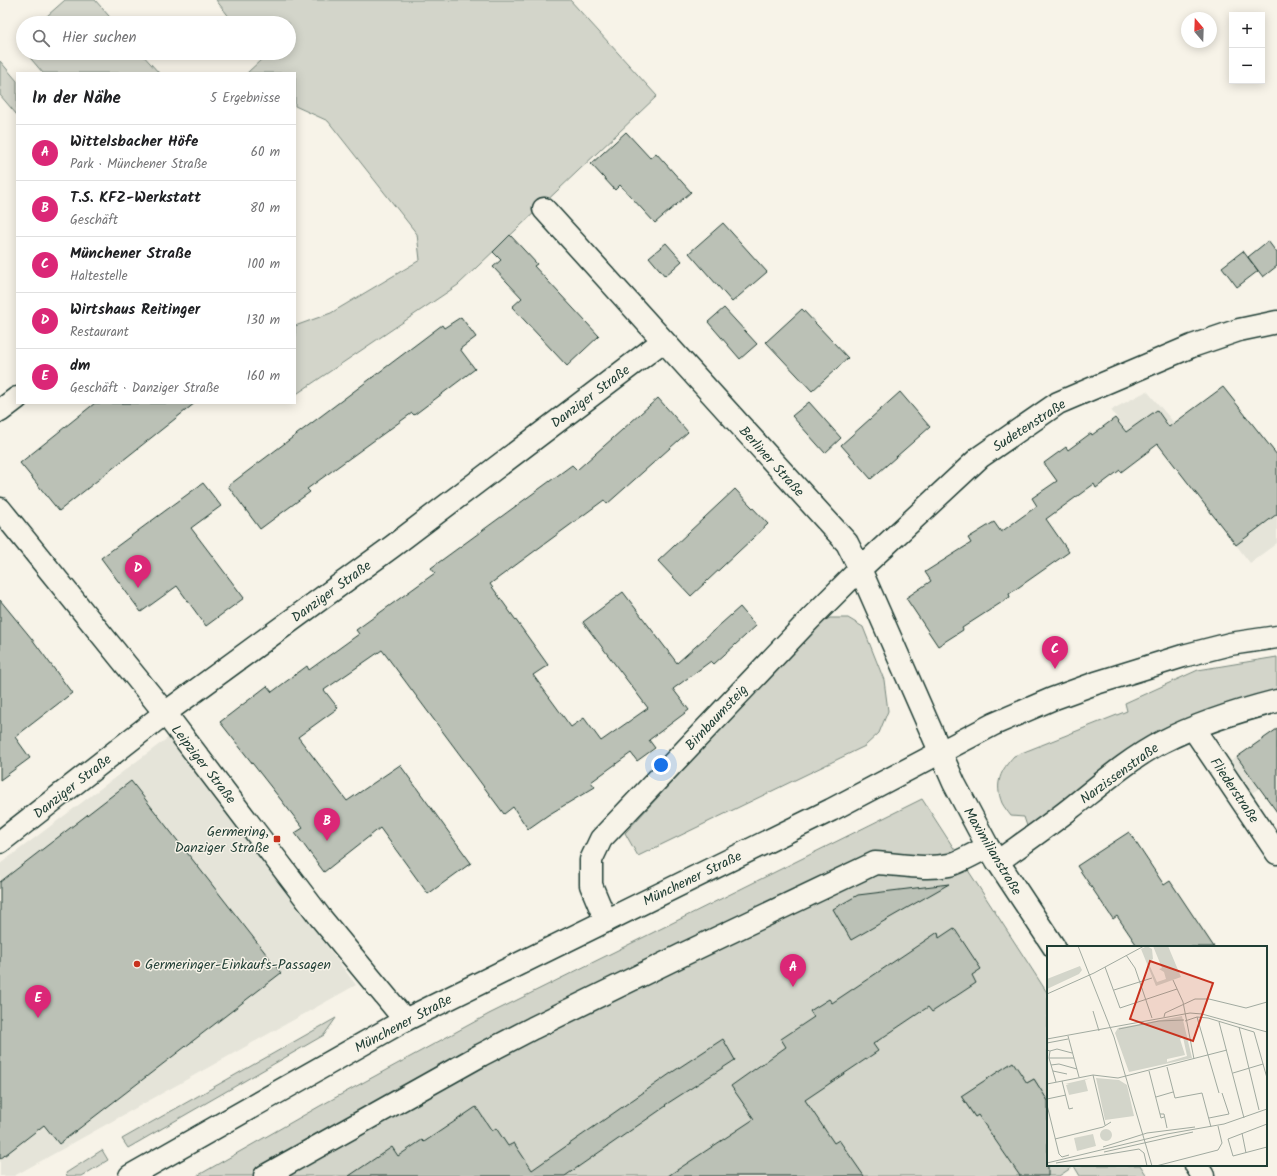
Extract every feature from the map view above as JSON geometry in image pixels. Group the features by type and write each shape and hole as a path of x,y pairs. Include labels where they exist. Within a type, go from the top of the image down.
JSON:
{"street":[{"name":"Berliner Straße","path":"544,209 847,543 860,569 940,752"},
{"name":"Sudetenstraße","path":"860,569 980,457 1058,403 1192,346 1240,330 1277,322"},
{"name":"Danziger Straße","path":"0,842 165,713 393,546 663,341"},
{"path":"0,411 16,399"},
{"name":"Leipziger Straße","path":"0,509 165,713 320,916 405,1020"},
{"name":"Birnbaumsteig","path":"606,921 591,885 591,860 601,839 810,619 860,569"},
{"name":"Münchener Straße","path":"130,1176 405,1020 831,810 994,724 1096,683 1183,656 1230,644 1277,636"},
{"name":"Narzissenstraße","path":"992,854 1047,827 1128,763 1162,742 1193,728 1241,710 1277,700"},
{"name":"Fliederstraße","path":"1193,728 1277,853"},
{"name":"Maximilianstraße","path":"940,752 954,783 992,854 1053,946"},
{"path":"265,1176 481,1055 533,1028 875,863 900,864 923,868 950,865 992,854"},
{"path":"1197,1166 1203,1176"}],"shaded area":[{"path":"65,0 95,0 109,16 47,16"},
{"path":"216,0 570,0 657,96 458,285 296,394 296,326 331,313 420,260 417,234 328,121 296,106 296,72 248,72 261,60 296,60 296,16 229,16"},
{"path":"32,60 147,60 158,72 42,72"},
{"path":"0,61 16,80 16,114 0,95"},
{"path":"1223,387 1277,456 1277,543 1250,563 1155,440 1141,451 1111,410 1147,391 1175,424"},
{"path":"830,618 848,618 863,627 884,680 888,711 879,733 865,746 638,856 625,833 816,625"},
{"path":"1277,657 1277,689 1159,733 1028,829 1024,817 1011,816 1002,803 999,789 1000,777 1014,756 1127,711 1125,703 1198,670"},
{"name":"Germeringer-Einkaufs-Passagen","path":"169,737 356,985 14,1176 0,1176 0,864"},
{"path":"1237,757 1260,788 1248,795 1227,764"},
{"path":"922,799 1047,992 1047,1099 1034,1079 1027,1083 961,1096 975,1117 978,1115 1047,1164 1047,1166 1074,1166 1059,1176 197,1176 320,1106 489,1014"},
{"path":"336,1018 324,1035 128,1148 122,1139"},
{"path":"102,1150 108,1160 82,1176 67,1176 66,1173"},
{"path":"1074,1166 1141,1166 1147,1176 1080,1176"}],"building":[{"path":"626,132 650,158 656,153 691,192 655,223 620,185 615,190 591,164"},
{"path":"723,223 767,272 732,302 689,253"},
{"path":"510,235 537,264 534,266 599,336 567,366 512,307 522,298 493,267 501,260 493,252"},
{"path":"1268,241 1277,253 1277,266 1263,277 1248,257"},
{"path":"666,243 682,261 665,276 649,257"},
{"path":"1243,251 1258,271 1237,287 1222,267"},
{"path":"724,308 757,344 740,359 708,322"},
{"path":"802,309 848,358 812,391 766,342"},
{"path":"461,317 476,337 460,349 475,369 414,415 412,413 307,489 310,492 260,529 228,486 442,325 444,328"},
{"path":"1223,387 1277,455 1277,514 1236,545 1158,444 1121,472 1120,470 1096,488 1094,484 1046,519 1069,552 1009,594 1010,597 962,628 963,630 938,646 906,598 931,581 925,572 971,543 968,538 994,522 1001,532 1037,506 1032,498 1057,481 1044,463 1066,447 1068,450 1091,433 1092,435 1115,418 1126,432 1157,410 1169,427"},
{"path":"900,392 930,427 871,479 841,445"},
{"path":"658,398 688,432 607,504 604,500 490,584 548,665 533,675 571,727 584,718 601,741 648,708 583,622 623,592 677,663 740,607 756,626 714,664 711,661 673,689 689,710 649,740 655,748 637,761 631,753 591,782 595,787 548,815 528,829 513,807 504,814 382,650 324,690 338,708 298,737 347,801 400,765 471,863 428,894 380,828 324,872 295,833 303,828 220,722 267,686 272,692 307,666 309,670 359,634 356,630 435,573 431,568 572,465 577,470"},
{"path":"809,402 841,438 825,453 792,416"},
{"path":"94,404 194,404 59,511 20,463"},
{"path":"203,483 221,506 191,528 244,598 206,626 177,586 141,612 101,558"},
{"path":"735,489 768,524 691,596 658,561"},
{"path":"0,600 32,639 72,693 15,737 30,758 0,780"},
{"path":"1277,729 1277,812 1237,757"},
{"name":"Germeringer-Einkaufs-Passagen","path":"131,781 281,973 59,1144 44,1125 0,1159 0,882"},
{"path":"1129,832 1164,885 1170,881 1213,946 1137,946 1117,916 1113,919 1077,866"},
{"path":"949,884 851,940 833,909 858,895"},
{"path":"954,928 981,969 972,975 976,983 932,1012 928,1007 873,1044 878,1051 805,1100 834,1143 839,1140 864,1176 668,1176 754,1119 731,1086 786,1047 781,1039 814,1017 810,1011 829,999 832,1003 938,932 939,938"},
{"path":"723,1039 735,1060 665,1105 666,1106 565,1176 349,1176 392,1147 398,1156 422,1140 424,1142 476,1107 492,1131 496,1128 508,1146 514,1143 532,1170 674,1071"},
{"path":"1013,1062 1027,1083 1034,1079 1047,1099 1048,1176 1020,1176 978,1115 975,1117 961,1096"}],"place":[{"name":"Wirtshaus Reitinger","path":"138,588"},
{"name":"Münchener Straße","path":"1055,669"},
{"name":"Germering, Danziger Straße","path":"277,839"},
{"name":"T.S. KFZ-Werkstatt","path":"327,841"},
{"name":"Germeringer-Einkaufs-Passagen","path":"137,964"},
{"name":"Wittelsbacher Höfe","path":"793,987"},
{"name":"dm","path":"38,1018"}]}
